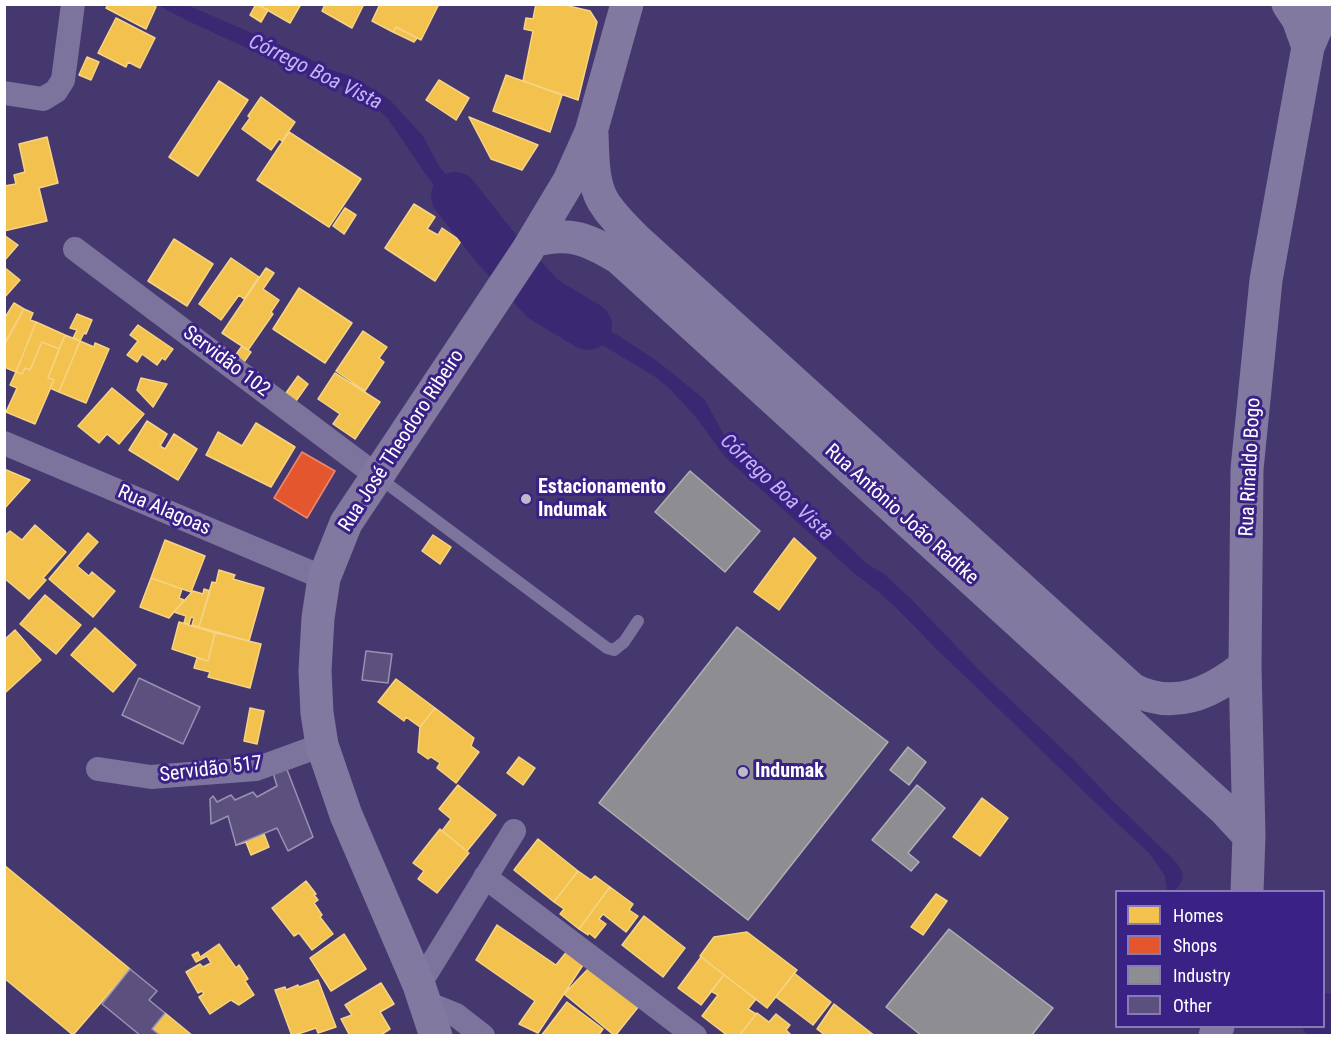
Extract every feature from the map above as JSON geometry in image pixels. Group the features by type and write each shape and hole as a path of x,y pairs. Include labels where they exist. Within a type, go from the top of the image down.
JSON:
{"main road":[{"name":"Rua Rinaldo Bogo","path":"1288,4 1298,19 1308,47"},
{"name":"Rua Rinaldo Bogo","path":"1247,890 1249,836 1245,666 1247,469 1266,280 1308,47 1319,21 1330,4"},
{"name":"Rua José Theodoro Ribeiro","path":"436,1035 422,994 346,815 322,745 317,713 315,671 318,618 324,578 346,523 570,181 591,132 629,5"},
{"name":"Rua Antônio João Radtke","path":"591,132 595,173 602,199 613,215 638,241 1132,689 1147,697 1167,700 1202,693 1228,680 1245,666"},
{"name":"Rua Antônio João Radtke","path":"523,256 550,237 573,237 599,245 619,258 1183,771 1249,836"}],"street":[{"path":"4,93 43,99 56,91 63,80 73,4"},
{"name":"Servidão 102","path":"75,249 377,476"},
{"name":"Rua Alagoas","path":"4,443 324,578"},
{"name":"Servidão 517","path":"98,770 151,777 256,769 322,745"},
{"path":"483,1035 422,994 485,877 514,831"},
{"path":"485,877 694,1035"}],"lane":[{"path":"377,476 607,648 615,650 624,642 638,621"}],"water":[{"path":"158,5 187,5 305,56 325,68 351,76 389,99 423,136 439,166 500,239 490,255 427,176 388,119 377,108 336,83 277,62"},
{"path":"540,284 566,307 619,336 657,361 705,400 727,441 838,536 867,564 884,574 912,600 982,673 1075,761 1176,862 1183,877 1176,890 1167,890 1165,876 1150,854 893,605 856,575 725,457 695,416 668,387 654,376 556,317 530,297"}],"building: Homes":[{"path":"108,4 151,4 156,7 146,29 106,8"},
{"path":"256,4 268,10 261,22 250,15"},
{"path":"264,4 301,4 290,23 262,7"},
{"path":"325,4 364,4 352,28 322,11"},
{"path":"380,4 439,4 421,40 396,27 393,32 372,21"},
{"path":"536,4 560,4 590,11 597,22 578,100 523,81 533,31 524,29 526,18 533,19"},
{"path":"116,18 155,38 140,68 128,62 126,67 98,53"},
{"path":"396,27 417,38 414,42 393,32"},
{"path":"87,57 99,62 91,80 79,75"},
{"path":"506,75 562,95 550,132 493,111"},
{"path":"439,80 469,98 456,120 426,100"},
{"path":"219,81 248,100 198,176 169,157"},
{"path":"261,97 295,122 282,141 279,139 271,150 242,129"},
{"path":"469,117 538,145 522,170 491,159"},
{"path":"289,132 361,179 329,227 257,180"},
{"path":"47,137 58,183 39,188 47,221 4,231 4,186 16,184 14,175 25,172 19,144"},
{"path":"414,204 435,217 427,229 438,235 442,228 461,241 435,281 385,248"},
{"path":"345,208 356,215 344,234 333,226"},
{"path":"4,235 18,245 4,261"},
{"path":"174,239 213,264 187,306 148,281"},
{"path":"231,258 259,277 244,299 239,295 221,320 199,304"},
{"path":"4,267 20,280 4,298"},
{"path":"266,268 274,273 263,289 279,300 271,312 273,314 248,350 222,333"},
{"path":"299,288 352,323 325,363 273,329"},
{"path":"14,303 24,309 5,344 4,319"},
{"path":"24,309 33,313 30,320 36,322 16,372 4,367 4,344"},
{"path":"77,314 92,320 80,341 73,338 77,330 70,328"},
{"path":"36,322 65,335 59,349 42,342 30,370 25,368 22,374 16,372"},
{"path":"138,325 173,349 165,360 162,358 157,365 142,354 137,362 127,355 138,341 130,335"},
{"path":"363,331 387,347 379,358 384,362 365,391 336,371"},
{"path":"65,335 80,341 59,392 50,388 54,380 48,378"},
{"path":"80,341 94,347 95,343 109,349 86,403 59,392"},
{"path":"42,342 59,349 48,378 54,380 35,424 6,412 17,388 10,385 16,372 22,374 25,368 30,370"},
{"path":"242,346 251,352 244,362 235,356"},
{"path":"335,373 380,402 355,439 333,424 340,414 318,399"},
{"path":"298,376 308,384 296,401 286,393"},
{"path":"141,378 167,384 153,407 137,390"},
{"path":"112,388 144,414 119,444 107,434 99,443 78,426"},
{"path":"147,421 167,434 160,446 165,449 174,434 197,449 178,480 129,450"},
{"path":"256,423 295,447 271,487 206,455 218,432 242,446"},
{"path":"4,469 30,480 4,509"},
{"path":"35,525 66,552 43,578 46,580 29,599 4,578 4,536 10,531 22,540"},
{"path":"88,533 98,542 77,566 89,576 92,572 115,591 93,617 49,579"},
{"path":"433,535 451,547 440,564 422,551"},
{"path":"794,538 816,558 779,610 754,592"},
{"path":"165,540 205,556 191,592 151,578"},
{"path":"219,570 235,575 233,579 264,588 249,641 199,627 212,582 216,583"},
{"path":"151,578 182,589 179,598 184,600 169,618 140,607"},
{"path":"204,589 210,591 199,627 192,625 194,618 191,617 189,624 184,623 186,616 174,612 193,591 203,594"},
{"path":"45,595 81,625 56,654 20,624"},
{"path":"179,622 215,633 208,661 172,649"},
{"path":"95,628 136,665 113,692 71,655"},
{"path":"15,630 41,660 6,692 4,690 4,640"},
{"path":"215,633 261,644 250,688 208,677 210,672 194,668 197,658 208,661"},
{"path":"396,679 435,708 420,727 406,717 404,721 378,702"},
{"path":"250,708 264,711 257,744 244,741"},
{"path":"435,708 474,738 471,746 479,752 456,783 437,768 440,763 418,752 420,727"},
{"path":"519,757 535,768 523,785 507,773"},
{"path":"458,785 496,815 467,851 442,831 451,819 439,809"},
{"path":"982,798 1008,818 980,856 953,837"},
{"path":"440,829 469,853 437,893 418,879 424,871 413,863"},
{"path":"264,834 269,847 251,855 246,842 236,845"},
{"path":"538,839 578,871 554,902 514,870"},
{"path":"4,865 130,969 73,1035 4,978"},
{"path":"578,871 591,880 595,876 610,887 579,929 560,914 564,909 554,902"},
{"path":"306,881 316,894 314,895 318,900 314,903 322,915 320,917 333,934 312,950 299,933 294,936 272,908"},
{"path":"610,887 633,904 629,910 638,916 626,932 603,914 599,919 606,924 595,938 579,929"},
{"path":"936,894 947,901 923,935 911,927"},
{"path":"644,916 685,948 663,977 622,945"},
{"path":"497,925 556,965 568,950 585,962 538,1033 519,1024 535,1001 476,960"},
{"path":"747,932 797,970 767,1008 700,956 714,937"},
{"path":"344,934 366,969 331,991 310,958"},
{"path":"219,944 236,968 239,965 254,995 239,1005 231,1000 210,1014 199,997 204,994 202,991 198,993 186,972 200,964 203,967 211,963 207,956 196,962 192,955 198,952 200,957"},
{"path":"701,957 724,975 701,1005 678,988"},
{"path":"588,969 639,1006 615,1036 564,994"},
{"path":"794,973 831,1002 813,1025 776,997"},
{"path":"724,975 756,999 748,1009 756,1014 739,1036 728,1036 702,1016 718,995 711,991"},
{"path":"318,980 336,1027 318,1033 316,1028 292,1036 275,990 285,987 286,990 298,985 299,987"},
{"path":"381,983 394,1004 380,1012 390,1029 379,1036 350,1036 341,1019 352,1015 345,1005"},
{"path":"567,1002 603,1029 598,1036 541,1036"},
{"path":"834,1004 875,1036 826,1036 817,1029"},
{"path":"165,1013 193,1036 161,1036 152,1029"},
{"path":"757,1013 769,1022 776,1014 790,1025 786,1030 792,1036 739,1036"}],"building: Shops":[{"path":"302,452 335,471 307,518 274,498"}],"building: Industry":[{"path":"690,471 760,531 725,572 655,512"},
{"name":"Indumak","path":"737,627 888,742 748,920 599,803"},
{"path":"908,747 926,762 909,785 890,770"},
{"path":"917,785 945,808 908,853 919,862 911,871 872,840"},
{"path":"949,929 1053,1008 1031,1036 922,1036 886,1007"}],"building: Other":[{"path":"366,651 392,654 388,683 362,680"},
{"path":"139,678 200,707 183,744 122,715"},
{"path":"286,767 313,837 288,851 277,828 236,845 228,816 211,824 210,799 213,796 217,802 231,795 235,800 253,792 257,797 277,786 273,773"},
{"path":"130,969 157,991 149,1000 165,1013 152,1029 161,1036 141,1036 102,1004"}],"waterway":[{"name":"Córrego Boa Vista","path":"455,196 495,247 543,299 588,326"},
{"name":"Córrego Boa Vista","path":"1325,1019 1332,1030"}],"place":[{"name":"Estacionamento Indumak","path":"526,499"},
{"name":"Indumak","path":"743,772"}]}
